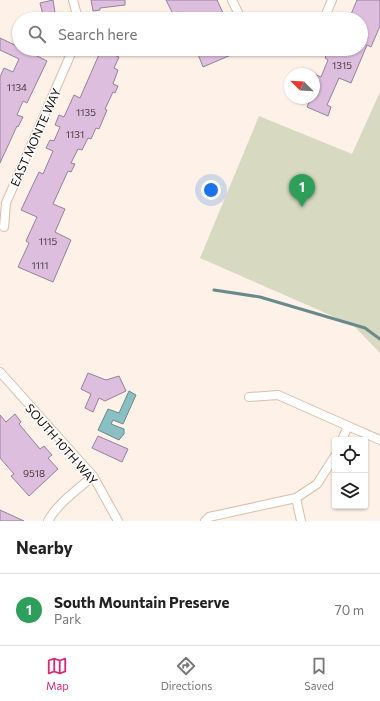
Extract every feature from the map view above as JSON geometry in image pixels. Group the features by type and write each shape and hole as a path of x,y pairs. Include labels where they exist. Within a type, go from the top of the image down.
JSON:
{"street":[{"path":"73,0 76,12"},
{"path":"232,0 238,12"},
{"path":"327,12 332,0"},
{"name":"EAST MONTE WAY","path":"4,227 6,202 70,56"},
{"name":"SOUTH 10TH WAY","path":"0,372 93,476 118,521"},
{"path":"249,397 278,395 380,440"},
{"path":"343,437 348,426"},
{"path":"205,521 209,517 296,498 317,484 332,461"},
{"path":"48,521 52,514 66,499 93,476"},
{"path":"296,498 301,521"}],"green space":[{"path":"380,92 380,353 353,325 200,258 259,116 352,154"}],"water":[{"path":"129,391 136,395 123,424 113,420 111,424 124,429 124,434 119,440 98,430 108,409 119,413"}],"building":[{"path":"53,0 55,12 42,12 40,3"},
{"path":"91,0 125,0 125,5 100,8 100,10 93,11"},
{"path":"166,0 217,0 223,12 178,12 172,12"},
{"path":"357,0 380,0 380,26 371,47 368,46 368,12 352,12"},
{"path":"0,38 12,44 12,56 0,50"},
{"path":"13,56 37,56 47,61 27,103 23,101 17,115 23,117 18,127 17,126 0,163 0,77 4,68 13,72 19,59"},
{"path":"98,56 119,57 114,68 118,70 113,84 118,86 115,93 113,92 105,109 107,110 99,129 96,128 91,139 88,138 82,150 78,149 71,163 75,164 71,172 68,171 53,204 65,209 55,232 71,240 53,282 18,267 29,243 26,241 37,217 21,210 39,172 43,174 53,151 46,148 50,140 54,141 60,127 55,125 59,115 64,117 74,95 80,98"},
{"path":"199,56 229,56 203,67"},
{"path":"326,56 362,56 351,83 339,78 327,105 331,107 328,116 307,107 308,104 320,104 320,77 328,60 325,58"},
{"path":"88,373 106,380 119,376 126,391 105,401 99,398 93,412 85,408 91,394 81,389"},
{"path":"15,414 21,422 19,424 40,449 44,446 52,455 48,458 58,469 29,496 11,476 14,474 0,458 0,415 6,422"},
{"path":"98,436 128,449 122,462 92,448"},
{"path":"0,510 24,521 0,521"}],"waterway":[{"path":"214,290 260,297 365,328 380,339"}],"place":[{"name":"South Mountain Preserve","path":"302,207"}]}
